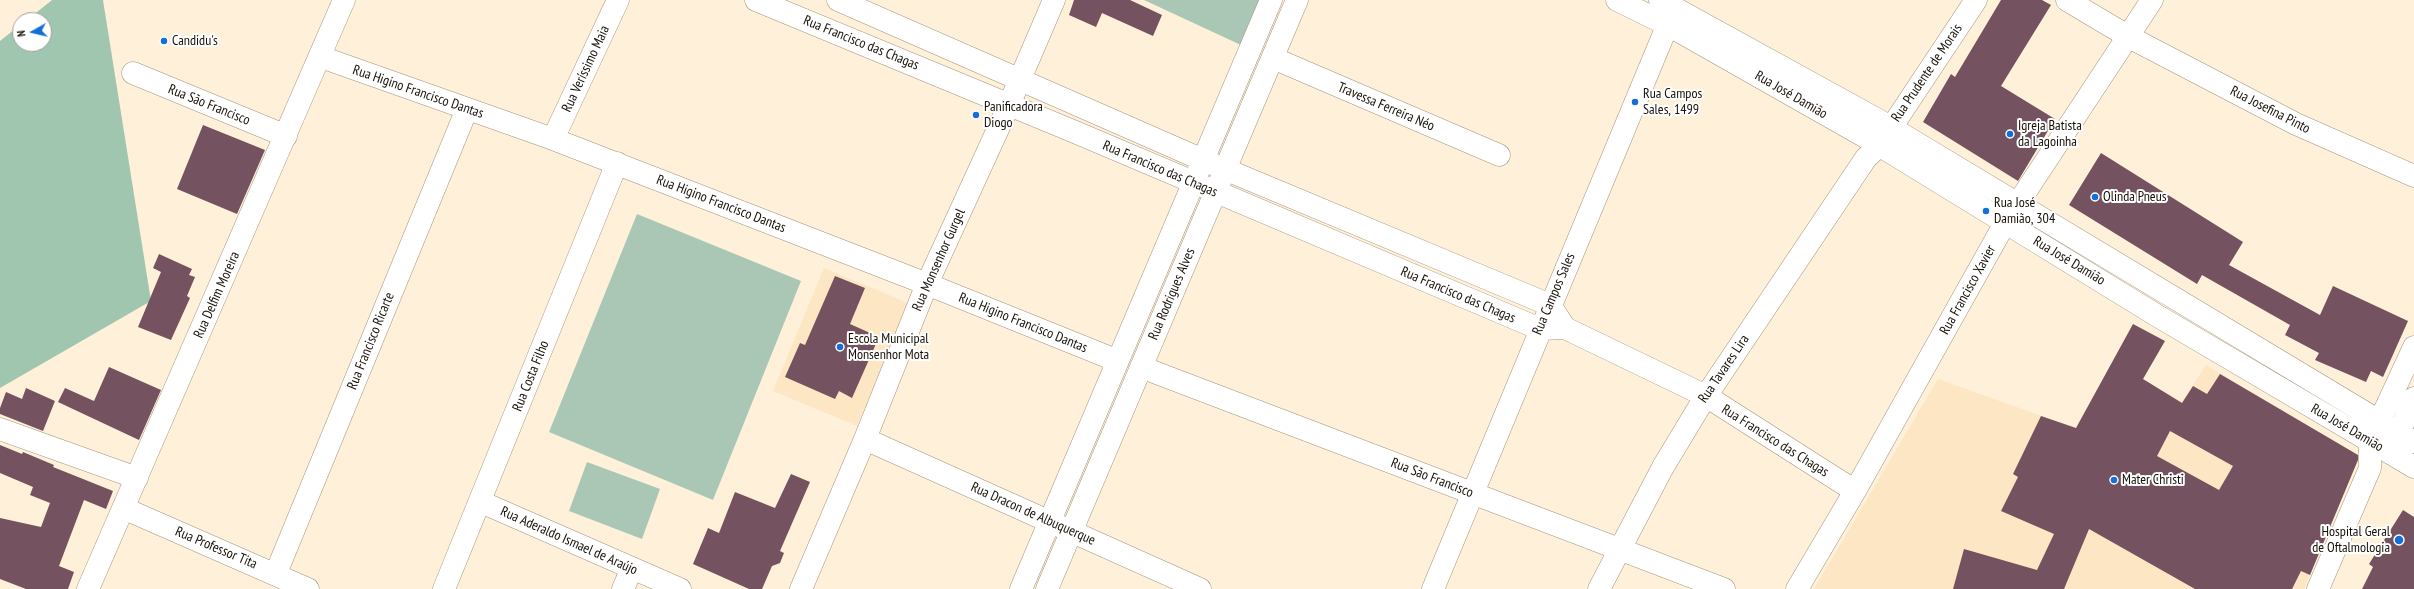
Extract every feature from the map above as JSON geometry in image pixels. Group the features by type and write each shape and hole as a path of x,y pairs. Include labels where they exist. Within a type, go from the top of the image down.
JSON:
{"street":[{"name":"Rua Delfim Moreira","path":"88,589 321,58 344,0"},
{"name":"Rua Veríssimo Maia","path":"553,139 618,0"},
{"name":"Rua Francisco das Chagas","path":"756,0 1540,329 1565,328 1706,396 1855,491"},
{"name":"Rua Francisco das Chagas","path":"838,0 874,7 1020,78 1204,160 1550,305"},
{"name":"Rua Monsenhor Gurgel","path":"801,589 865,439 927,284 1009,105 1054,0"},
{"name":"Rua Rodrigues Alves","path":"1021,589 1204,160 1270,0"},
{"name":"Rua Rodrigues Alves","path":"1047,589 1297,0"},
{"name":"Rua José Damião","path":"1617,0 1670,8 1886,124 2407,437"},
{"name":"Rua Prudente de Morais","path":"1871,148 1961,0"},
{"name":"Rua Prudente de Morais","path":"1886,124 1976,0"},
{"name":"Rua Josefina Pinto","path":"2067,0 2129,37 2296,124 2414,176"},
{"name":"Rua Francisco Xavier","path":"1797,589 1855,491 2017,204 2129,37 2152,0"},
{"path":"858,42 874,7"},
{"name":"Rua José Damião","path":"1670,8 1871,148 2006,223 2414,467"},
{"name":"Rua Campos Sales","path":"1433,589 1670,8"},
{"name":"Rua Higino Francisco Dantas","path":"321,58 553,139 617,163 927,284 1118,361"},
{"name":"Travessa Ferreira Néo","path":"1273,58 1499,155"},
{"name":"Rua São Francisco","path":"133,73 286,136"},
{"name":"Rua Francisco Ricarte","path":"276,573 467,109"},
{"name":"Rua Tavares Lira","path":"1599,589 1663,467 1706,396 1871,148"},
{"name":"Rua Costa Filho","path":"444,589 481,502 617,163"},
{"path":"1550,305 1565,328"},
{"path":"2318,589 2379,447 2380,422 2414,347"},
{"name":"Rua São Francisco","path":"1141,367 1724,589"},
{"path":"2379,447 2407,437 2414,398"},
{"path":"0,430 138,478"},
{"name":"Rua Dracon de Albuquerque","path":"865,439 1200,589"},
{"name":"Rua Aderaldo Ismael de Araújo","path":"481,502 680,589"},
{"name":"Rua Professor Tita","path":"123,508 276,573 308,589"},
{"path":"623,589 632,568"}],"shaded area":[{"name":"Escola Municipal Monsenhor Mota","path":"824,268 908,303 857,426 773,391"},
{"name":"Mater Christi","path":"2206,365 2359,456 2304,589 1814,589 1938,379 2109,440 2142,379 2182,402"}],"green space":[{"path":"52,0 103,0 151,301 0,388 0,41 12,31 12,52 52,52 52,12 37,12"},
{"path":"1144,0 1263,0 1243,46"},
{"path":"637,214 801,281 713,500 549,432"},
{"path":"587,462 660,489 642,539 569,511"}],"building":[{"path":"1074,0 1130,0 1162,15 1153,36 1102,13 1096,27 1069,15"},
{"path":"2001,0 2042,0 2051,5 2001,86 2055,119 2018,181 1923,122 1951,74 1955,77"},
{"path":"203,125 265,150 237,214 177,189"},
{"path":"2101,153 2243,242 2229,265 2320,315 2333,286 2408,321 2383,377 2371,371 2366,382 2315,360 2319,353 2285,335 2290,325 2202,275 2197,284 2069,205"},
{"path":"159,254 192,269 189,275 195,277 187,296 190,298 171,340 138,327 161,272 153,268"},
{"path":"835,276 865,288 850,324 879,337 852,398 839,391 835,399 785,377 800,343 805,345"},
{"path":"2133,324 2165,341 2143,379 2182,403 2193,386 2207,394 2220,374 2358,455 2358,460 2310,575 2301,571 2292,589 2195,589 2089,529 2064,589 1953,589 1964,549 2037,570 2054,534 2001,511 2018,477 2013,474 2041,416 2076,428","holes":["2170,431 2233,466 2219,490 2157,456"]},
{"path":"109,367 161,390 139,440 58,402 65,388 94,401"},
{"path":"26,388 55,401 43,431 0,414 0,408 6,392 22,399"},
{"path":"0,445 22,454 23,452 54,465 53,467 113,491 106,509 84,500 59,566 74,572 68,589 26,589 0,579 0,518 41,527 50,503 30,495 33,487 0,473"},
{"path":"791,474 810,482 780,551 784,553 780,563 772,566 762,589 749,589 693,564 708,528 719,533 735,492 775,508"},
{"name":"Hospital Geral de Oftalmologia","path":"2403,510 2414,517 2414,589 2362,589 2373,567 2369,564"}],"place":[{"name":"Candidu's","path":"164,41"},
{"name":"Rua Campos Sales, 1499","path":"1635,102"},
{"name":"Panificadora Diogo","path":"976,115"},
{"name":"Igreja Batista da Lagoinha","path":"2010,134"},
{"name":"Olinda Pneus","path":"2095,197"},
{"name":"Rua José Damião, 304","path":"1986,211"},
{"name":"Escola Municipal Monsenhor Mota","path":"840,347"},
{"name":"Mater Christi","path":"2114,480"},
{"name":"Hospital Geral de Oftalmologia","path":"2399,540"}]}
